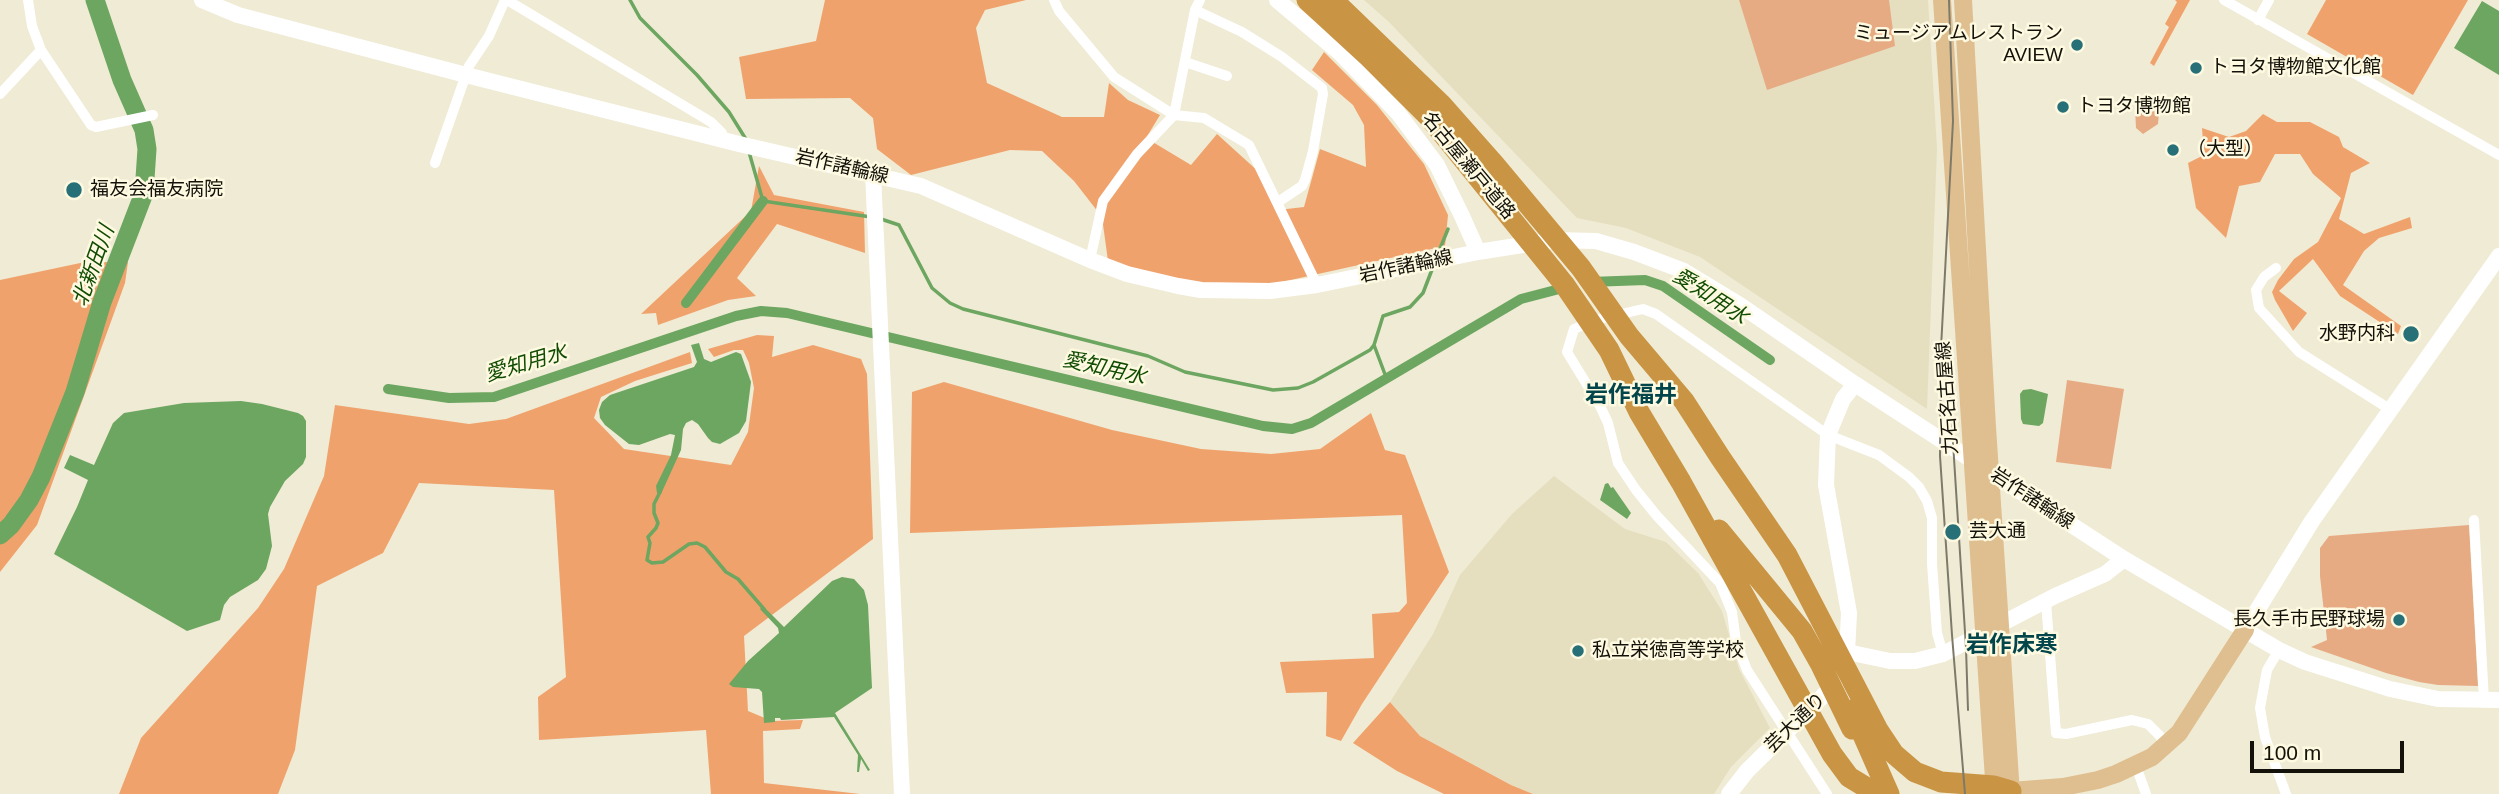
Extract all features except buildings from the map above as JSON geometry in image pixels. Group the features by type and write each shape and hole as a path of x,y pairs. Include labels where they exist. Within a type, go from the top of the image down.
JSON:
{"highway":[{"name":"名古屋瀬戸道路","path":"1307,0 1429,117 1564,284 1609,350 1639,412 1681,482"},
{"name":"名古屋瀬戸道路","path":"1333,0 1441,104 1544,221 1626,332 1684,401 1720,457"},
{"path":"1720,457 1807,628 1842,687 1889,794"},
{"path":"1720,457 1787,555 1839,645 1860,694 1885,743 1894,754 1915,772 1941,782 2003,792"},
{"path":"1681,482 1807,628 1878,794"},
{"path":"1681,482 1820,736 1849,777 1878,794"}],"main road":[{"name":"岩作諸輪線","path":"202,0 238,15 466,75 731,142 921,186 1090,260 1140,278 1201,290 1270,291 1317,285 1478,252 1554,240 1596,241 1634,252 1684,271 1740,304 1855,384 2124,559 2279,650 2305,662 2390,689 2438,699 2491,700"},
{"name":"岩作諸輪線","path":"1277,0 1339,52 1398,113 1437,165 1478,252"},
{"name":"力石名古屋線","path":"1941,0 1975,364"},
{"name":"力石名古屋線","path":"1963,0 1975,364 2003,792"},
{"path":"873,174 902,794"},
{"path":"2003,792 2081,784 2136,766 2165,746 2185,724 2312,521 2498,261"},
{"path":"1828,435 1843,399 1855,384"},
{"name":"芸大通り","path":"1729,794 1747,771 1835,684 1839,645 1849,613 1826,485 1828,435"},
{"path":"1839,645 1890,661 1915,661 1943,654 2105,574 2124,559"}],"street":[{"path":"28,0 32,26 41,50 91,125 96,127 150,116"},
{"path":"435,163 469,66 489,36 506,0 711,122 731,142"},
{"path":"1054,0 1059,11 1114,77 1174,115 1204,118 1249,145 1317,285"},
{"path":"2224,0 2499,155"},
{"path":"2258,20 2269,0"},
{"path":"1090,260 1103,201 1137,154 1174,115 1198,5 1282,57 1322,88 1313,150 1305,180 1302,186 1278,202"},
{"path":"0,94 41,50"},
{"path":"1185,62 1227,76"},
{"path":"2276,268 2264,277 2256,290 2259,308 2299,352 2391,410"},
{"path":"1828,794 1747,670 1736,642 1732,612 1720,583 1657,516 1618,463 1608,423 1567,352 1574,329 1615,315 1643,309 1650,312 1828,435 1861,447 1894,466 1919,487 1932,518 1937,633 1943,654"},
{"path":"2474,520 2491,700"},
{"path":"2046,602 2056,733 2066,734 2132,720 2148,724 2160,736 2165,746"},
{"path":"2279,650 2267,670 2260,708 2265,737 2286,794"},
{"path":"2136,766 2146,794"}],"shaded area":[{"path":"825,0 1026,0 985,10 976,28 987,83 1062,117 1104,117 1109,83 1128,100 1160,115 1146,138 1191,165 1217,134 1260,173 1278,210 1304,207 1320,149 1366,167 1364,125 1353,105 1312,70 1324,52 1377,105 1424,164 1448,215 1445,246 1268,285 1187,282 1108,261 1102,217 1074,181 1042,151 1010,150 911,175 877,149 873,118 850,98 746,99 739,57 816,41"},
{"path":"1364,0 1928,0 1937,149 1927,409 1700,257 1626,228 1577,218 1389,22"},
{"path":"1739,0 1889,0 1895,46 1767,90"},
{"path":"2175,0 2190,0 2154,66 2150,63 2169,27 2165,24 2177,2"},
{"path":"2326,0 2468,0 2413,95 2307,34"},
{"path":"2482,1 2499,11 2499,75 2454,48"},
{"path":"2143,105 2159,113 2158,124 2143,134 2136,128 2135,108"},
{"path":"2263,114 2277,122 2310,122 2339,137 2343,147 2370,163 2351,173 2339,219 2364,234 2410,217 2412,228 2379,238 2364,251 2343,285 2401,326 2398,334 2340,296 2313,259 2279,291 2307,313 2293,331 2275,300 2272,292 2278,280 2294,259 2318,242 2341,198 2313,174 2300,154 2275,154 2260,182 2239,186 2226,238 2196,208 2188,163 2204,155 2202,128 2229,137 2246,131"},
{"path":"759,166 774,195 864,212 865,253 777,224 737,278 756,296 728,300 658,325 656,313 641,314 751,211"},
{"path":"85,262 128,262 125,283 37,525 0,572 0,280"},
{"path":"757,335 774,336 772,357 813,345 861,359 867,374 873,539 744,636 748,711 772,721 803,720 800,729 763,731 764,783 860,794 711,794 706,730 539,740 538,697 566,677 554,490 419,483 383,553 317,586 295,750 278,794 119,794 141,738 258,608 284,569 324,476 335,405 469,424 506,419 690,352 692,363 635,381 601,397 594,418 624,449 731,465 748,432 754,388 749,363 743,350 734,350 714,357 708,349"},
{"path":"699,343 704,359 711,362 736,352 741,354 751,382 746,421 739,433 720,444 712,442 692,420 686,423 681,450 661,494 657,493 656,486 671,455 675,435 670,434 639,445 629,444 605,425 599,410 602,402 610,395 694,367 697,362 691,345"},
{"path":"2067,380 2124,389 2111,469 2056,462"},
{"path":"944,382 1112,430 1201,449 1271,454 1320,449 1371,413 1385,450 1405,455 1449,572 1362,704 1341,741 1326,736 1327,692 1286,693 1280,662 1374,658 1372,614 1399,612 1407,603 1402,515 910,533 912,392"},
{"path":"2031,389 2048,394 2043,423 2039,426 2023,424 2021,419 2020,394 2023,390"},
{"path":"241,401 303,416 306,421 306,457 303,464 285,481 270,507 268,514 272,546 266,569 258,580 230,597 224,605 220,620 187,631 54,554 88,480 64,468 70,455 94,465 113,423 124,413 184,403"},
{"name":"私立栄徳高等学校","path":"1554,476 1625,529 1666,542 1698,573 1722,611 1739,669 1770,728 1731,767 1714,794 1533,794 1420,736 1390,702 1433,634 1460,575 1512,514"},
{"path":"1608,483 1631,513 1627,519 1600,500 1605,484"},
{"name":"長久手市民野球場","path":"2469,525 2478,686 2419,682 2311,647 2327,640 2320,576 2320,548 2329,536"},
{"path":"842,577 854,579 864,590 868,605 872,688 835,713 870,770 868,771 861,759 859,772 858,755 834,717 781,720 775,718 775,722 764,723 762,692 759,689 733,687 729,684 748,661 779,633 778,628 760,609 763,606 784,627 832,581"},
{"path":"1390,702 1420,736 1533,794 1444,794 1397,771 1353,743"}],"waterway":[{"name":"北新田川","path":"0,535 29,500 41,477 75,392 102,302 144,193 147,149 144,130 122,80 95,0"},
{"path":"630,0 640,18 697,75 729,112 747,141"},
{"path":"749,152 763,201 871,217"},
{"path":"686,303 763,201"},
{"path":"878,218 899,225 932,288 950,303 963,309 1148,356 1185,372 1273,390 1298,388 1313,382 1370,350 1383,316 1410,307 1423,293 1433,267"},
{"path":"1437,256 1448,229"},
{"name":"愛知用水","path":"1590,282 1645,280 1663,286 1770,360"},
{"name":"愛知用水","path":"388,389 449,398 494,397 736,316 761,311 787,313 1263,426 1292,429 1311,423 1521,299 1567,287"},
{"path":"1374,345 1386,377"},
{"path":"660,492 654,504 658,523 648,537 650,543 647,560 652,563 663,562 689,544 697,543 705,547 726,572 738,579 764,609"}],"tram line":[{"path":"1949,0 1953,121 1941,348 1940,456 1965,794"},
{"path":"1950,395 1968,710"}],"place":[{"name":"ミュージアムレストラン AVIEW","path":"2077,45"},
{"name":"トヨタ博物館文化館","path":"2196,68"},
{"name":"トヨタ博物館","path":"2063,107"},
{"name":"（大型）","path":"2173,150"},
{"name":"福友会福友病院","path":"74,190"},
{"name":"水野内科","path":"2411,334"},
{"name":"芸大通","path":"1953,532"},
{"name":"長久手市民野球場","path":"2399,620"},
{"name":"私立栄徳高等学校","path":"1578,651"}],"district":[{"name":"岩作福井","path":"1631,396"},
{"name":"岩作床寒","path":"2012,646"}]}
